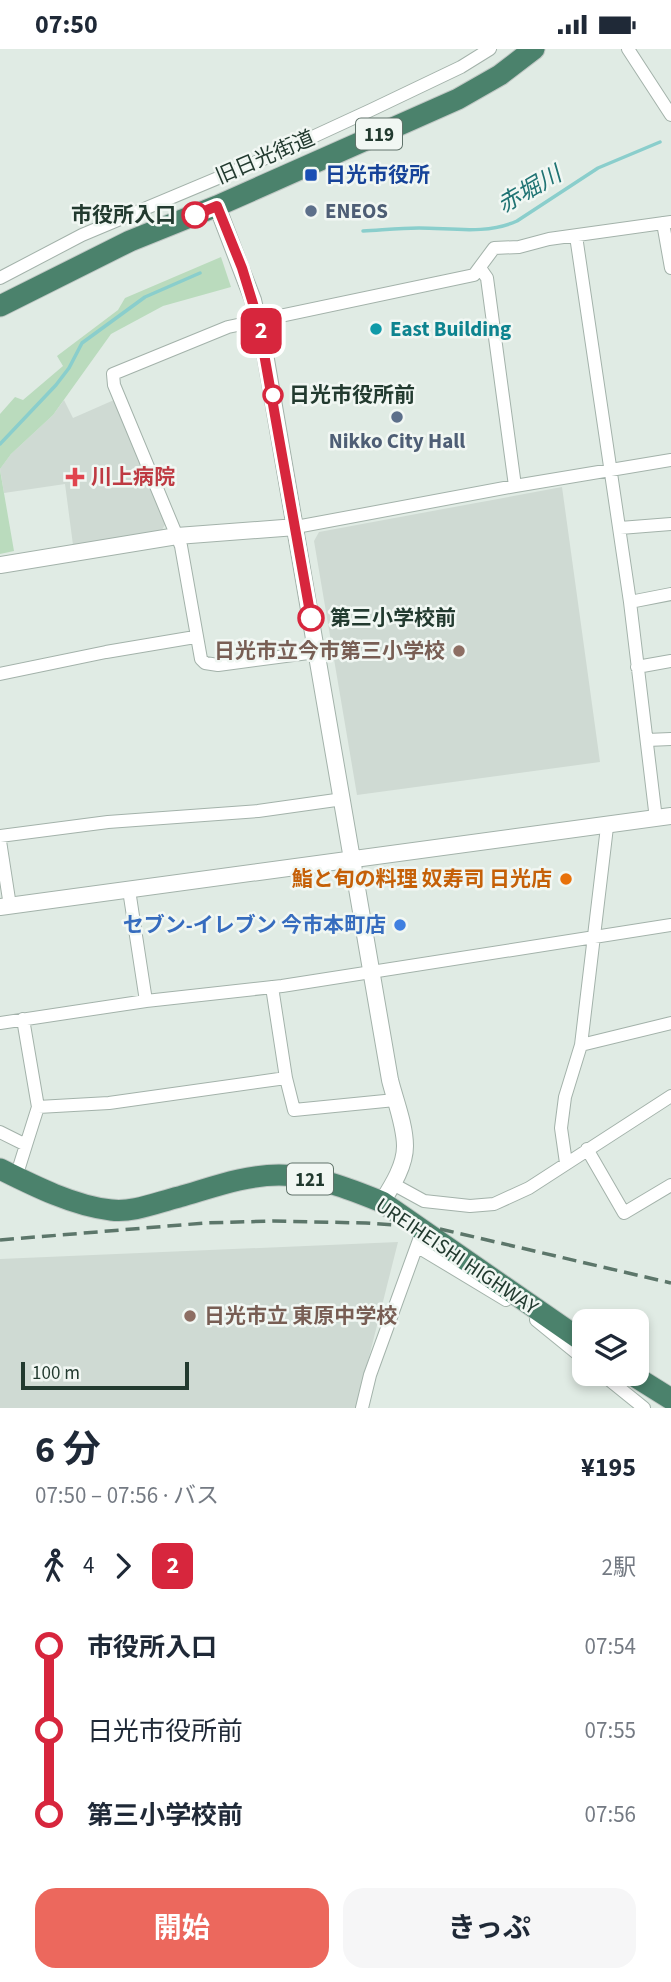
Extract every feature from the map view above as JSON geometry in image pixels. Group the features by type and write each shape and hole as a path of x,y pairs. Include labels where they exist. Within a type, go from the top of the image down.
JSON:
{"highway":[{"name":"119","path":"0,306 112,249 217,206 458,99 500,75 534,49"},
{"name":"UREIHEISHI HIGHWAY","path":"8,1173 77,1202 113,1210 141,1207 243,1179 278,1175 388,1193 420,1238 572,1334"},
{"path":"649,1385 671,1399"}],"street":[{"name":"旧日光街道","path":"0,278 82,235 280,152 371,110 461,67 490,49"},
{"path":"628,49 671,115"},
{"path":"217,206 242,268 258,320 372,972 405,1145 402,1161 388,1193 424,1201 470,1206 495,1203 529,1188 671,1096"},
{"path":"316,652 218,665 205,663 201,659 195,638 181,546 114,385 113,374 217,330 474,275 494,248 519,247 549,239 667,222 671,268"},
{"path":"343,799 258,811 108,822 0,838 5,907 664,818 647,740 620,528 576,236"},
{"path":"480,268 487,278 515,486"},
{"path":"0,565 177,536 296,527 671,460"},
{"path":"620,528 671,524"},
{"path":"630,602 671,594"},
{"path":"0,674 106,652 195,638"},
{"path":"637,667 671,661"},
{"path":"647,740 671,739"},
{"path":"566,1163 561,1128 565,1097 581,1045 607,827"},
{"path":"129,890 146,1001"},
{"path":"0,1023 146,1001 272,987 671,925"},
{"path":"272,987 286,1078 294,1110 396,1100"},
{"path":"8,1173 26,1145 38,1107 23,1019"},
{"path":"581,1045 671,1023"},
{"path":"38,1107 110,1103 286,1078"},
{"path":"0,1132 26,1145"},
{"path":"587,1149 624,1213 671,1185"},
{"path":"362,1408 370,1375 420,1238 523,1310 572,1349"},
{"path":"617,1386 644,1408"}],"shaded area":[{"name":"川上病院","path":"64,400 73,418 114,400 167,521 162,530 73,545 65,484 4,493 0,469 11,454 53,415"},
{"name":"日光市立今市第三小学校","path":"562,487 600,762 357,795 314,541 319,532"},
{"name":"日光市立 東原中学校","path":"398,1242 365,1373 362,1408 0,1408 0,1259"}],"green space":[{"path":"221,257 231,287 163,306 111,334 53,415 11,454 0,469 0,414 15,397 23,400 63,366 57,356 118,310 125,298"},
{"path":"0,470 14,551 0,554"}],"waterway":[{"name":"赤堀川","path":"363,231 412,228 468,230 505,225 517,221 598,168 660,142"},
{"name":"赤堀川","path":"0,444 56,385 69,368 82,343 145,297 200,273"}],"railway":[{"path":"0,1240 205,1223 366,1223 436,1228 671,1283"}],"bus line":[{"name":"2","path":"195,215 217,206 253,300 267,365 311,618"}],"place":[{"name":"日光市役所","path":"311,175"},
{"name":"ENEOS","path":"311,211"},
{"name":"市役所入口","path":"195,215"},
{"name":"East Building","path":"376,329"},
{"name":"日光市役所前","path":"273,395"},
{"name":"Nikko City Hall","path":"397,417"},
{"name":"川上病院","path":"75,477"},
{"name":"第三小学校前","path":"311,618"},
{"name":"日光市立今市第三小学校","path":"459,651"},
{"name":"鮨と旬の料理 奴寿司 日光店","path":"566,879"},
{"name":"セブン-イレブン 今市本町店","path":"400,925"},
{"name":"日光市立 東原中学校","path":"190,1316"}]}
